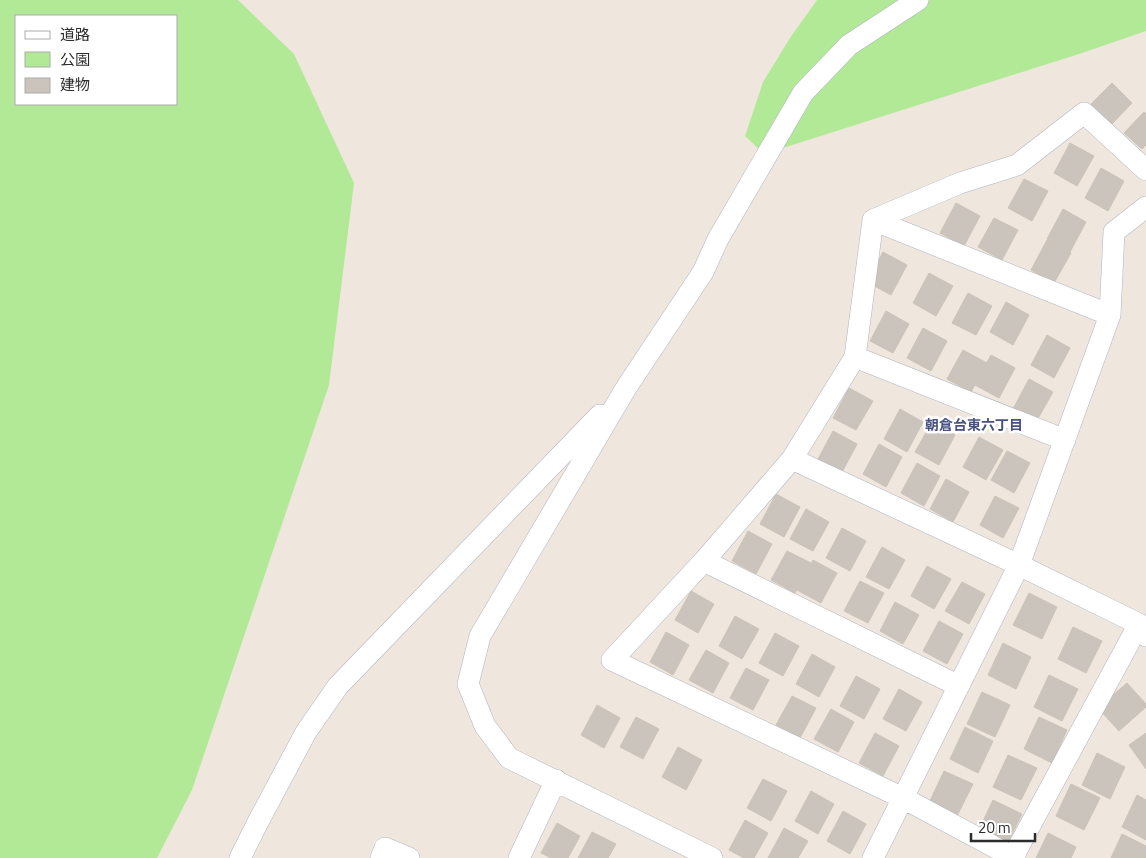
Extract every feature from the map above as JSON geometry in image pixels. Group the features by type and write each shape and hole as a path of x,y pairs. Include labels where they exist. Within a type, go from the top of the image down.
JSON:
{"street":[{"path":"712,858 509,758 485,726 468,684 480,636 626,388 703,272 718,239 803,93 849,45 918,0"},
{"path":"873,220 960,183 1017,166 1084,113 1146,170"},
{"path":"873,858 1019,565 1110,315 1114,232 1146,207"},
{"path":"873,220 1110,315"},
{"path":"792,459 1019,565 1142,630 1014,858 903,798 612,660 704,561 792,459 855,357 873,220"},
{"path":"855,357 1065,440"},
{"path":"240,858 306,732 338,686 626,388"},
{"path":"704,561 959,686"},
{"path":"519,858 556,780"},
{"path":"381,858 385,848 409,858"}],"green space":[{"path":"0,0 238,0 294,54 354,183 329,385 192,790 157,858 0,858"},
{"path":"817,0 1146,0 1146,31 764,154 745,136 763,82 790,38"}],"building":[{"path":"1112,83 1132,103 1110,126 1089,106"},
{"path":"1144,112 1146,114 1146,145 1142,149 1124,133"},
{"path":"1070,143 1094,156 1077,186 1054,173"},
{"path":"1101,168 1124,181 1108,211 1085,198"},
{"path":"1024,179 1048,191 1032,221 1008,208"},
{"path":"956,203 980,216 964,246 940,233"},
{"path":"1063,209 1086,222 1070,252 1047,239"},
{"path":"994,218 1018,230 1002,260 978,247"},
{"path":"1047,240 1071,253 1054,283 1031,270"},
{"path":"883,252 907,265 891,295 867,282"},
{"path":"929,273 953,286 936,316 913,303"},
{"path":"968,293 992,306 976,335 952,323"},
{"path":"1006,302 1029,315 1013,345 990,332"},
{"path":"886,311 909,324 893,353 870,341"},
{"path":"923,328 947,341 931,371 907,358"},
{"path":"1047,335 1070,348 1054,378 1031,365"},
{"path":"963,350 987,363 971,392 947,379"},
{"path":"991,355 1015,368 999,398 975,385"},
{"path":"1029,379 1053,392 1036,422 1013,409"},
{"path":"849,388 873,401 856,430 833,418"},
{"path":"900,409 923,422 907,452 884,439"},
{"path":"932,422 955,435 939,465 915,452"},
{"path":"833,431 857,444 841,474 817,461"},
{"path":"979,437 1003,450 986,480 963,467"},
{"path":"879,444 902,457 886,487 863,474"},
{"path":"1007,451 1030,463 1014,493 991,480"},
{"path":"917,463 940,476 924,506 901,493"},
{"path":"946,479 969,492 953,522 930,509"},
{"path":"776,494 800,507 784,537 760,524"},
{"path":"995,496 1019,508 1003,538 980,525"},
{"path":"806,509 829,522 813,551 790,539"},
{"path":"842,528 866,541 850,571 826,558"},
{"path":"748,531 772,544 756,574 732,561"},
{"path":"882,547 905,560 889,589 866,577"},
{"path":"787,551 811,563 795,593 771,580"},
{"path":"813,560 837,573 821,603 797,590"},
{"path":"927,566 951,579 934,609 911,596"},
{"path":"860,581 884,593 868,623 844,611"},
{"path":"962,582 985,594 969,624 945,611"},
{"path":"691,591 714,604 698,633 675,620"},
{"path":"1029,593 1057,607 1042,639 1013,625"},
{"path":"895,602 919,615 903,644 880,631"},
{"path":"735,616 759,629 742,659 719,646"},
{"path":"939,621 963,634 947,664 923,651"},
{"path":"1073,627 1102,641 1086,673 1058,659"},
{"path":"666,632 689,645 673,675 650,662"},
{"path":"775,633 799,646 783,676 759,663"},
{"path":"1003,643 1031,657 1016,689 988,675"},
{"path":"706,650 729,663 713,693 689,680"},
{"path":"812,654 835,667 819,697 796,684"},
{"path":"746,668 769,680 753,710 730,698"},
{"path":"1049,675 1078,689 1062,721 1034,707"},
{"path":"856,676 880,689 864,719 840,706"},
{"path":"1127,683 1146,704 1146,707 1119,731 1098,708"},
{"path":"899,689 922,702 906,731 883,719"},
{"path":"982,692 1010,705 995,737 967,724"},
{"path":"792,696 816,708 800,738 776,725"},
{"path":"597,705 620,718 604,748 581,735"},
{"path":"831,709 854,722 838,752 814,739"},
{"path":"636,717 659,729 643,759 620,747"},
{"path":"1039,717 1067,730 1052,763 1024,749"},
{"path":"965,727 993,741 978,773 950,759"},
{"path":"875,733 899,746 883,776 859,763"},
{"path":"1146,733 1146,769 1129,745"},
{"path":"678,747 702,760 686,790 662,777"},
{"path":"1097,753 1125,767 1110,799 1082,785"},
{"path":"1008,755 1037,768 1021,800 993,787"},
{"path":"944,771 973,784 957,816 929,803"},
{"path":"763,779 787,791 771,821 747,808"},
{"path":"1071,784 1100,798 1084,830 1056,816"},
{"path":"811,791 834,804 818,834 795,821"},
{"path":"1137,795 1146,800 1146,840 1122,827"},
{"path":"993,800 1022,814 1006,846 978,832"},
{"path":"843,811 866,824 850,854 827,841"},
{"path":"745,820 768,833 754,858 744,858 729,850"},
{"path":"557,823 580,836 568,858 551,858 541,853"},
{"path":"784,828 808,841 798,858 768,858"},
{"path":"592,832 616,844 608,858 578,858"},
{"path":"1048,833 1076,847 1071,858 1036,858"},
{"path":"1122,834 1146,846 1146,858 1111,858"}],"district":[{"name":"朝倉台東六丁目","path":"974,425"}]}
